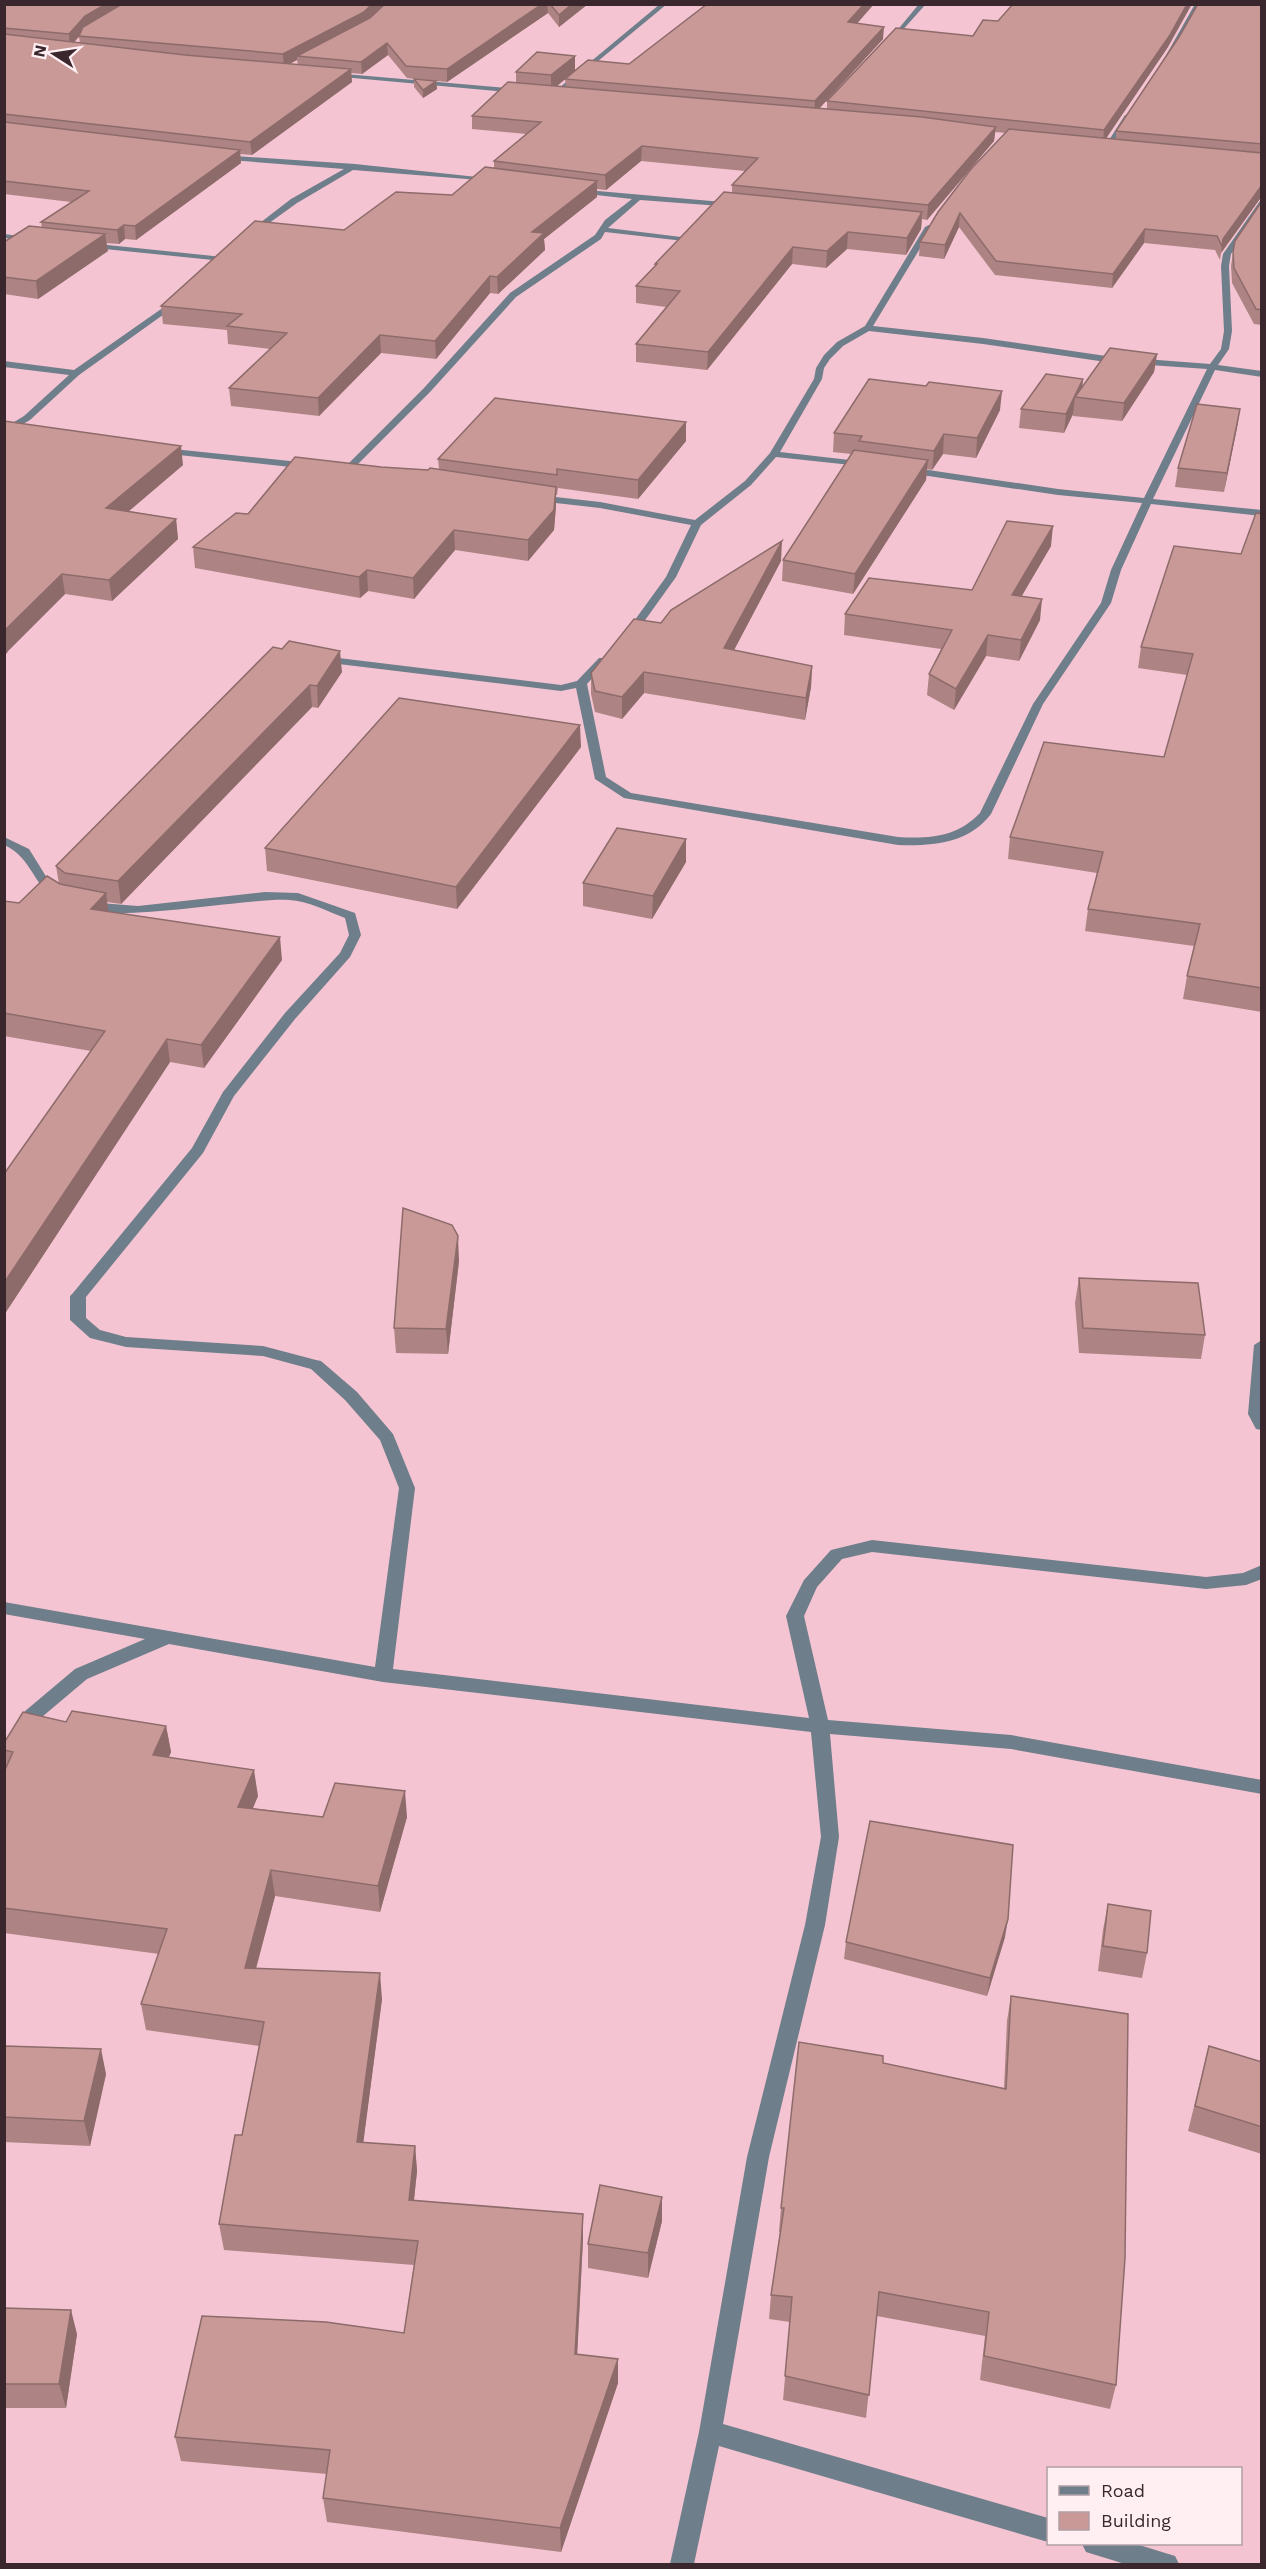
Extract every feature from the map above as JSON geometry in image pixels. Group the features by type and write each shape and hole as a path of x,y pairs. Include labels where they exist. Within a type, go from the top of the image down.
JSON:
{"street":[{"path":"555,94 664,4"},
{"path":"884,48 923,4"},
{"path":"1160,68 1198,4"},
{"path":"321,74 522,91"},
{"path":"544,93 567,95"},
{"path":"1107,146 1134,107"},
{"path":"1096,145 1118,147"},
{"path":"208,155 497,180"},
{"path":"246,239 294,201 355,166"},
{"path":"565,189 638,198 745,205"},
{"path":"347,470 427,390 513,295 604,231 608,222 638,198"},
{"path":"580,684 601,779 628,796 898,841 935,843 958,837 978,824 1038,704 1106,603 1116,570 1148,500 1212,368 1225,349 1228,331 1225,266 1227,254 1262,200"},
{"path":"313,658 524,686 561,688 580,684 630,633 670,577 697,523 748,483 774,453 818,379 820,368 827,357 840,344 868,328 938,216"},
{"path":"919,224 931,225"},
{"path":"604,231 681,239"},
{"path":"4,236 44,240"},
{"path":"75,243 223,259"},
{"path":"211,270 230,252"},
{"path":"7,431 27,418 76,373 185,296"},
{"path":"868,328 983,341 1095,358 1262,374"},
{"path":"4,364 76,373"},
{"path":"7,431 20,431"},
{"path":"148,449 323,468"},
{"path":"774,453 880,466"},
{"path":"335,469 358,472"},
{"path":"902,469 1058,492 1262,513"},
{"path":"525,496 600,505 697,523"},
{"path":"4,840 30,854 43,885 69,902 107,910 144,910 251,898 291,896 351,916 355,935 346,954 290,1016 228,1095 198,1150 78,1296 78,1320 95,1334 126,1342 263,1351 316,1365 351,1396 387,1438 407,1488 383,1675"},
{"path":"1262,1345 1256,1414 1262,1425"},
{"path":"682,2565 710,2432 758,2157 815,1925 830,1837 820,1726 795,1616 810,1584 837,1554 872,1546 1206,1583 1246,1579 1262,1571"},
{"path":"4,1608 383,1675 820,1726 1011,1742 1262,1787"},
{"path":"4,1762 30,1717 81,1674 168,1637"},
{"path":"710,2432 1047,2530"},
{"path":"1097,2545 1167,2565"}],"building":[{"path":"4,4 106,4 85,16 69,34 4,28"},
{"path":"122,4 372,4 364,12 283,54 79,36 83,27"},
{"path":"385,4 542,4 447,69 406,66 387,43 361,62 297,56 370,18"},
{"path":"550,4 572,4 559,15"},
{"path":"707,4 864,4 848,22 884,27 815,101 565,79 588,60 629,64"},
{"path":"1013,4 1187,4 1170,35 1104,130 827,101 896,28 973,36 983,20 998,21"},
{"path":"1198,4 1262,4 1262,144 1116,131 1179,37"},
{"path":"4,34 185,55 351,69 250,142 4,114"},
{"path":"537,52 575,56 551,75 516,72"},
{"path":"414,79 436,81 423,90"},
{"path":"508,82 922,117 996,127 928,205 732,185 758,158 642,146 605,175 494,161 541,122 472,116"},
{"path":"4,122 240,150 135,226 124,225 117,230 41,222 89,191 4,181"},
{"path":"1009,129 1262,153 1262,185 1223,239 1222,246 1217,236 1145,229 1113,274 996,261 960,213 945,245 920,242 938,212 971,169"},
{"path":"485,167 597,181 532,232 544,233 497,277 490,276 435,341 380,335 318,398 229,388 287,333 227,326 242,314 161,306 255,221 344,230 396,192 452,195"},
{"path":"724,192 922,212 907,238 848,232 827,251 793,247 708,352 636,344 680,291 636,286"},
{"path":"1262,201 1262,310 1256,309 1234,268 1233,252 1235,241"},
{"path":"29,226 105,234 36,281 4,277 4,242"},
{"path":"1110,348 1157,354 1124,403 1075,397"},
{"path":"1046,374 1083,379 1066,414 1021,409"},
{"path":"869,379 926,386 929,382 1002,391 977,438 944,434 934,451 859,441 862,436 834,433"},
{"path":"495,398 686,422 638,480 557,469 557,475 438,459"},
{"path":"1197,404 1240,409 1227,473 1178,468"},
{"path":"4,421 181,446 106,508 176,519 109,580 62,574 4,631"},
{"path":"854,450 928,460 855,574 783,560"},
{"path":"295,457 381,467 428,470 430,468 556,487 554,510 528,540 454,530 413,578 367,570 359,577 193,547 236,513 248,514"},
{"path":"1256,513 1262,514 1262,988 1187,976 1200,924 1088,909 1103,852 1010,837 1044,742 1164,757 1193,654 1141,647 1174,546 1241,554"},
{"path":"1007,521 1053,526 1012,595 1042,599 1021,640 988,635 956,689 929,674 952,630 845,614 869,578 972,590"},
{"path":"782,541 724,648 812,666 806,698 644,672 622,697 595,691 591,673 634,619 661,623 671,610"},
{"path":"289,641 340,651 317,686 310,685 118,881 65,873 56,866 273,647 282,649"},
{"path":"399,698 580,725 456,887 265,848"},
{"path":"617,828 686,839 653,896 583,883"},
{"path":"47,876 60,884 106,893 91,909 280,937 201,1045 167,1039 4,1283 4,1174 105,1031 4,1013 4,901 19,903"},
{"path":"403,1208 452,1225 458,1236 446,1329 394,1328"},
{"path":"1079,1278 1198,1283 1205,1335 1083,1328"},
{"path":"72,1711 166,1726 153,1755 254,1770 238,1807 323,1817 335,1783 405,1791 378,1886 271,1870 245,1968 380,1973 357,2142 415,2146 409,2200 583,2214 575,2354 618,2359 560,2528 323,2498 330,2450 175,2437 202,2316 326,2322 404,2333 418,2241 219,2224 235,2135 242,2135 264,2022 141,2004 167,1929 4,1908 4,1772 13,1752 4,1750 4,1743 23,1712 66,1722"},
{"path":"870,1821 1013,1845 1008,1919 990,1978 846,1942"},
{"path":"1108,1904 1151,1911 1147,1953 1103,1946"},
{"path":"1011,1996 1128,2014 1125,2258 1116,2385 984,2356 989,2312 879,2292 869,2395 785,2376 792,2297 771,2295 784,2208 781,2208 799,2042 883,2056 883,2063 1006,2089"},
{"path":"4,2046 101,2049 84,2121 4,2117"},
{"path":"1209,2046 1262,2062 1262,2127 1195,2106"},
{"path":"600,2185 662,2197 648,2253 588,2244"},
{"path":"4,2308 71,2310 59,2384 4,2384"}]}
